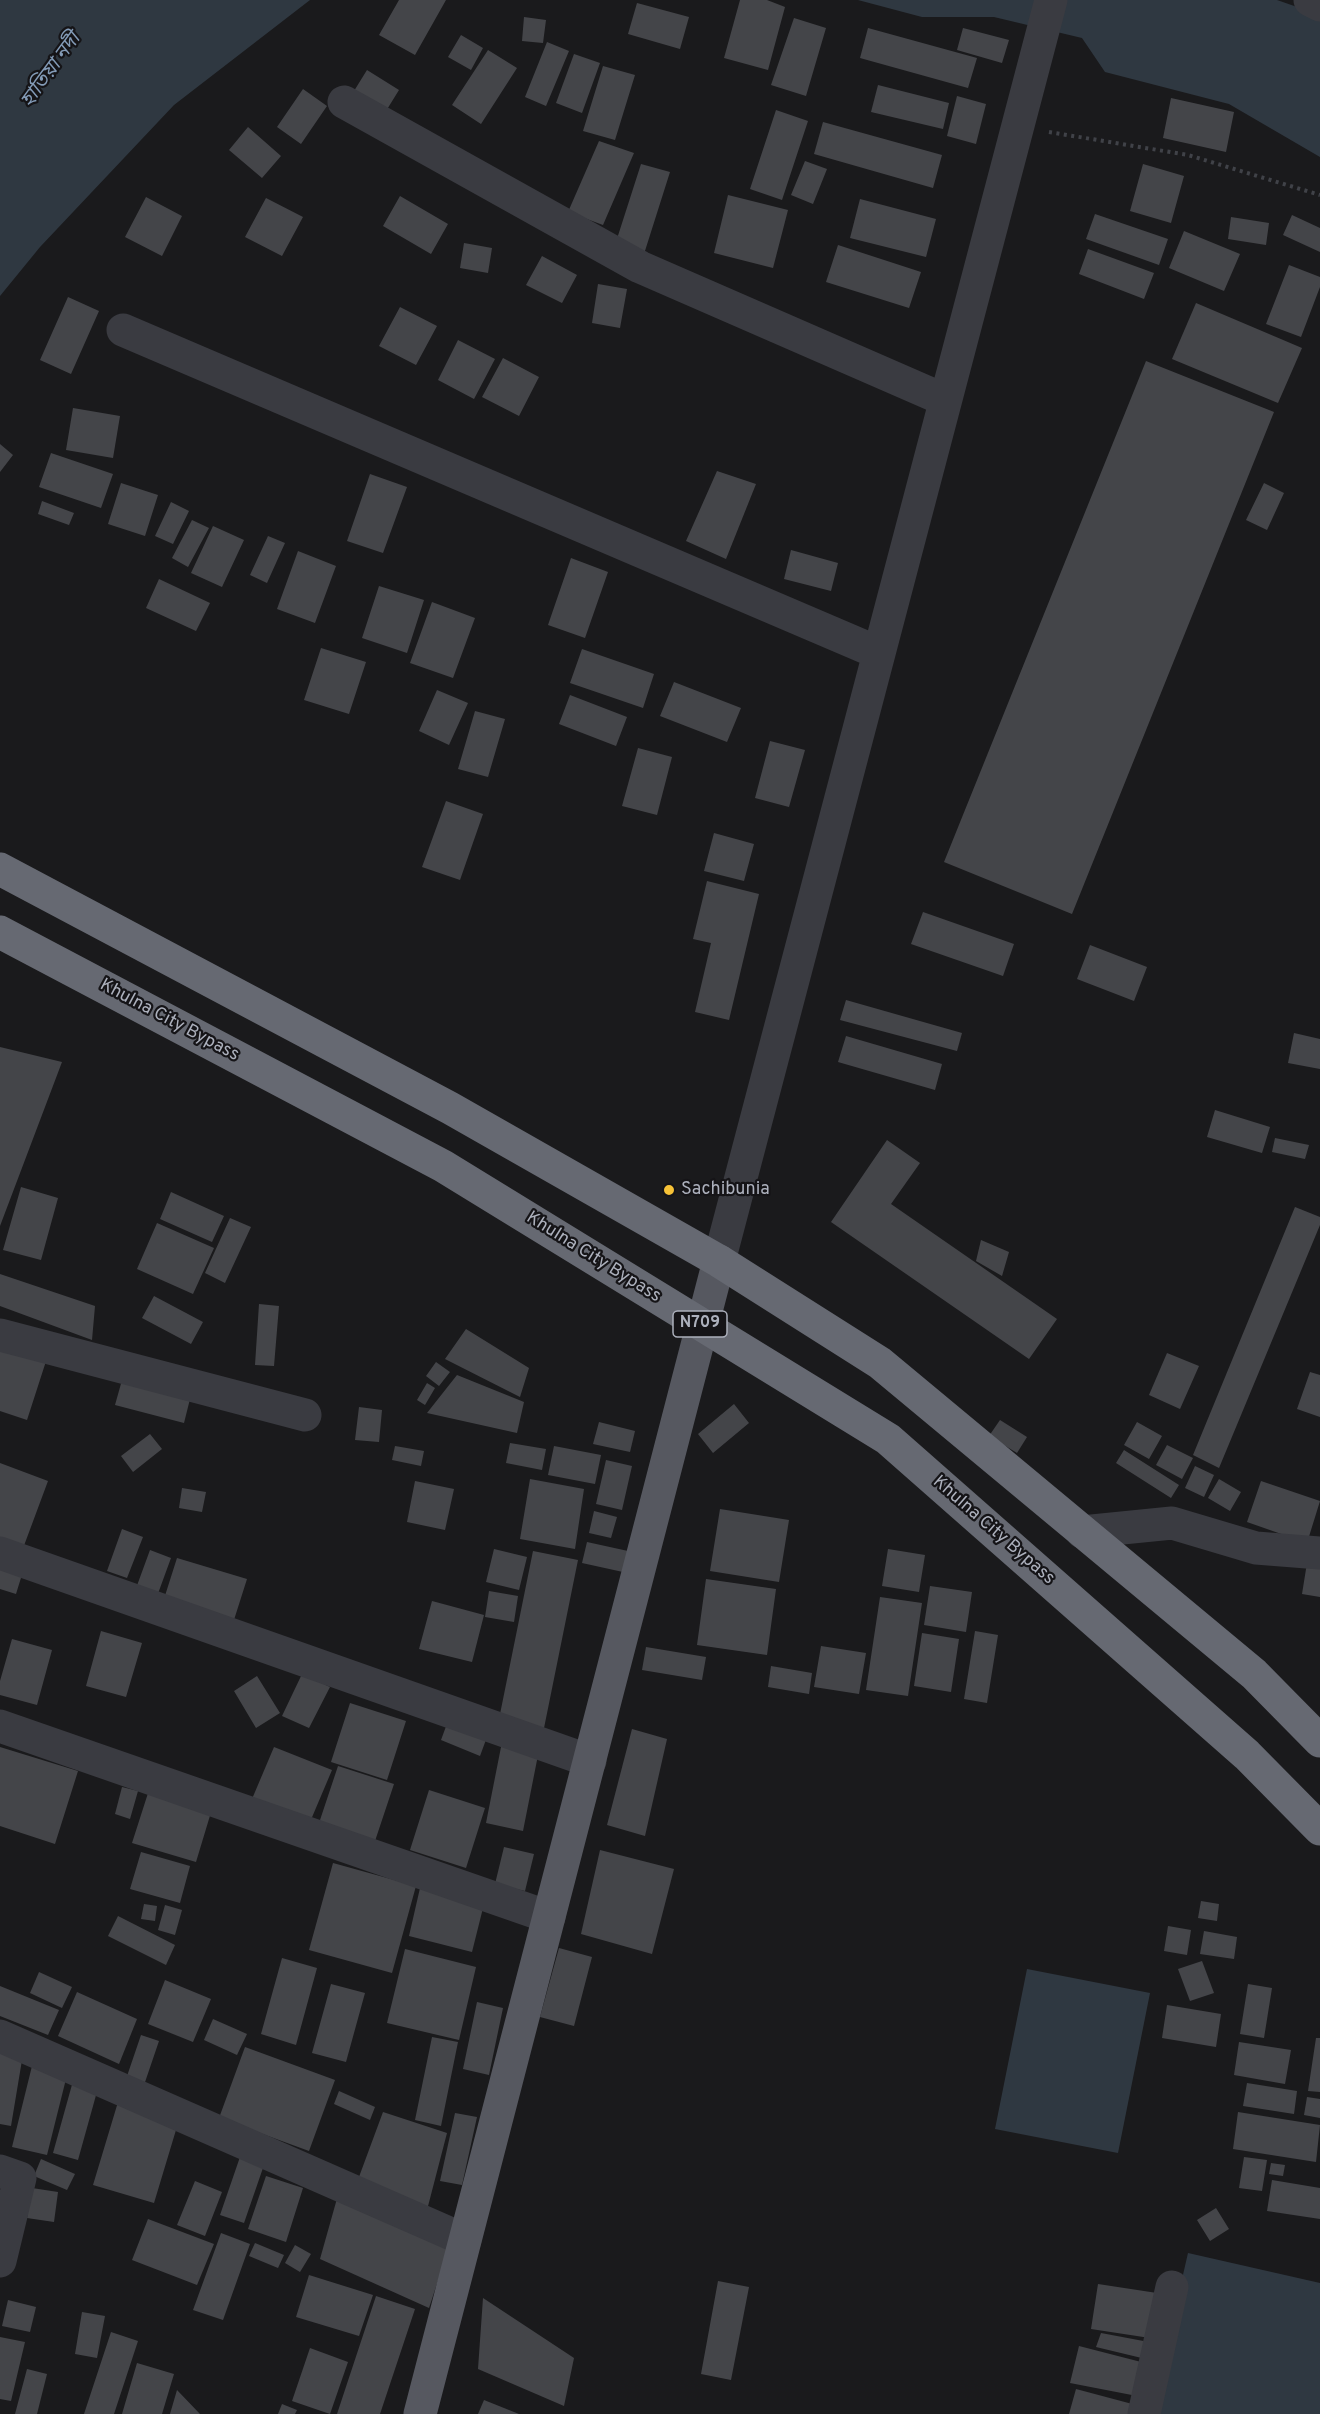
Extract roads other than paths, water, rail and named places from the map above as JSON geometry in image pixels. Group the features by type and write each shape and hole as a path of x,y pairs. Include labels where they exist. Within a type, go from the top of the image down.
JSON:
{"highway":[{"path":"0,869 450,1108 719,1261 880,1363 1254,1674 1320,1741"},
{"name":"Khulna City Bypass","path":"0,932 443,1166 888,1439 1247,1755 1320,1829"}],"main road":[{"path":"420,2414 719,1261"}],"street":[{"path":"719,1261 1052,0"},
{"path":"1310,0 1320,5"},
{"path":"344,102 640,267 945,400"},
{"path":"123,330 879,653"},
{"path":"0,1335 305,1415"},
{"path":"1083,1532 1172,1523 1256,1548 1320,1553"},
{"path":"0,1553 590,1761"},
{"path":"0,1726 549,1917"},
{"path":"0,2036 465,2240"},
{"path":"0,2171 20,2178 0,2261"},
{"path":"1143,2414 1172,2287"}],"water":[{"name":"হাতিয়া নদী","path":"0,0 310,0 174,105 40,247 0,296"},
{"path":"858,0 1277,0 1320,15 1320,157 1229,104 1105,72 1082,38 994,17 922,17"},
{"path":"1027,1969 1150,1993 1118,2153 995,2129"},
{"path":"1188,2253 1320,2283 1320,2414 1151,2414"}],"place":[{"name":"Sachibunia","path":"669,1190"}]}
